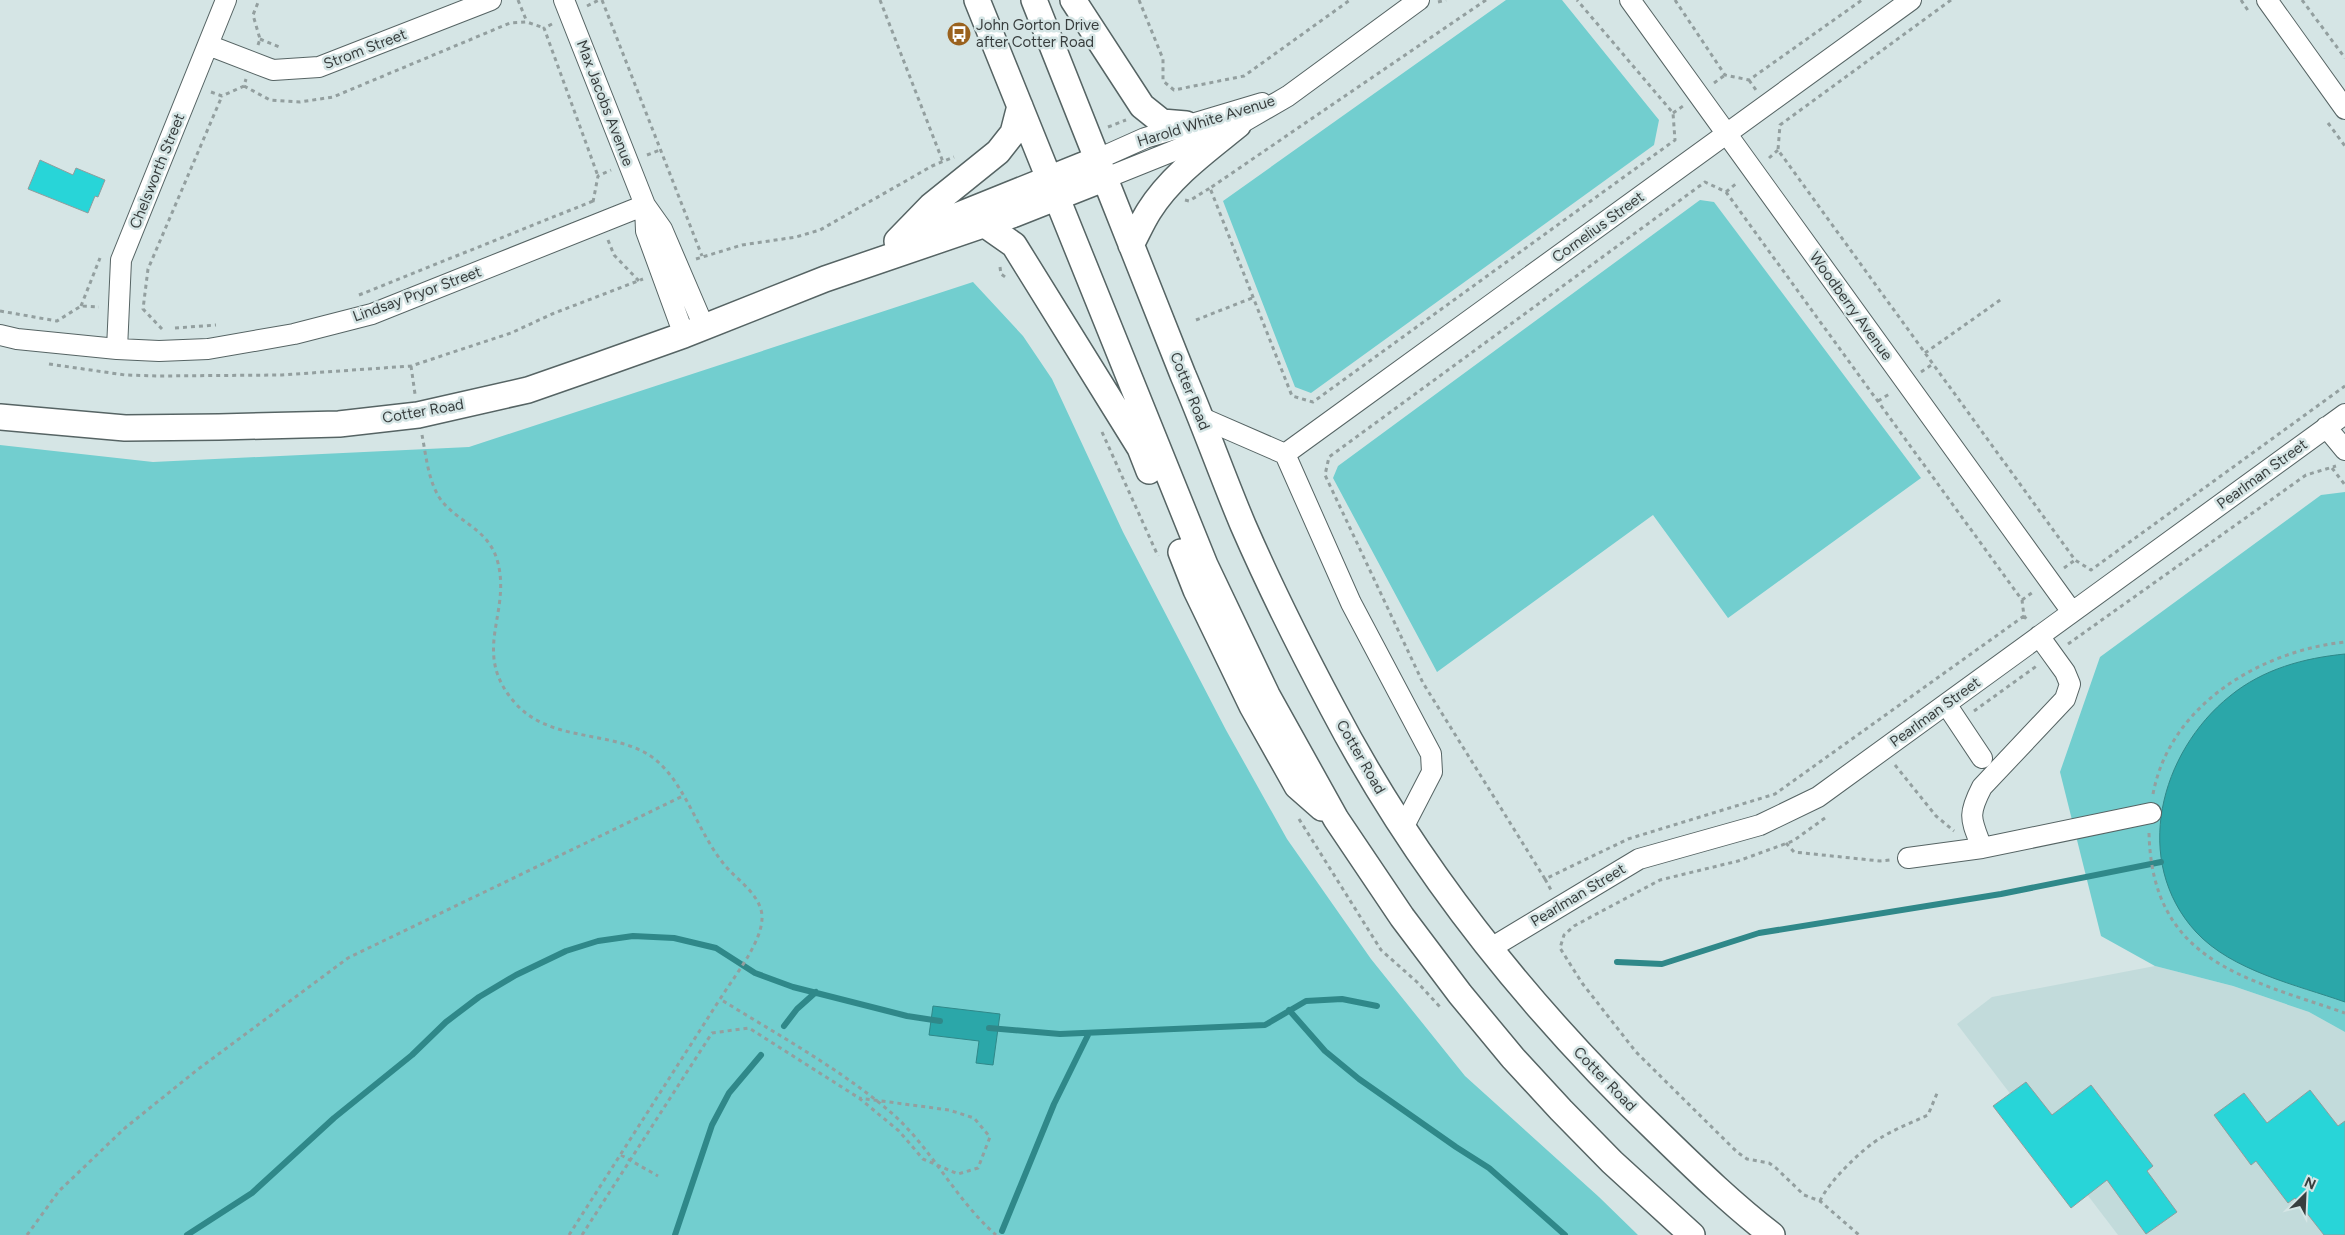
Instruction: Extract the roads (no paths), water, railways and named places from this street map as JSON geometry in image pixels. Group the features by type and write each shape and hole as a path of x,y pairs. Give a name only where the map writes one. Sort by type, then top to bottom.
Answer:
{"main road":[{"path":"977,0 1204,565 1267,695 1336,820 1402,917 1460,994 1513,1058 1560,1110 1692,1235"},
{"path":"1034,0 1102,169"},
{"path":"1073,0 1142,106 1162,122 1186,124"},
{"path":"896,240 931,206 998,152 1013,132 1020,106"},
{"path":"1132,245 1149,211 1168,187 1194,161 1238,125"},
{"name":"Cotter Road","path":"825,279 896,240 1052,188 1102,169 1242,524 1285,617 1334,712 1403,828 1491,948 1546,1015 1619,1095 1692,1165 1772,1235"},
{"name":"Cotter Road","path":"0,417 125,428 219,428 339,424 418,415 528,390 694,331 825,279 984,224 1052,188"},
{"path":"984,224 1014,244 1140,448 1196,590 1252,706 1297,786 1336,820"}],"street":[{"name":"Chelsworth Street","path":"117,349 121,260 226,0"},
{"name":"Strom Street","path":"208,45 273,70 320,67 490,0"},
{"name":"Max Jacobs Avenue","path":"564,0 645,205 646,231 670,268 694,331"},
{"name":"Harold White Avenue","path":"1102,169 1238,125 1288,96 1419,0"},
{"name":"Woodberry Avenue","path":"1630,0 2072,612"},
{"name":"Cornelius Street","path":"1285,454 1911,0"},
{"path":"2267,0 2345,109"},
{"name":"Harold White Avenue","path":"1102,169 1144,138 1186,124 1288,96"},
{"name":"Lindsay Pryor Street","path":"0,335 17,339 117,349 208,348 294,334 372,314 645,205"},
{"name":"Pearlman Street","path":"1491,948 1639,859 1760,825 1818,797 2345,414"},
{"path":"1200,417 1285,454 1351,603 1431,754 1432,772 1403,828"},
{"path":"2326,427 2345,450"},
{"path":"1982,848 1970,819 1974,802 1982,787 2065,699 2070,684 2065,672 2039,636"},
{"path":"1946,704 1982,758"},
{"path":"1908,858 2150,822"}],"waterway":[{"path":"1617,962 1662,964 1759,933 2001,894 2161,862"},
{"path":"187,1235 252,1193 334,1118 412,1055 446,1022 479,997 516,975 566,951 598,941 633,936 674,938 716,948 755,973 793,987 907,1016 940,1021"},
{"path":"784,1026 797,1009 816,992"},
{"path":"989,1028 1060,1034 1265,1025 1306,1001 1342,999 1377,1006"},
{"path":"1289,1010 1325,1051 1359,1079 1489,1168 1565,1235"},
{"path":"1002,1231 1054,1104 1089,1033"},
{"path":"675,1235 712,1125 729,1093 761,1055"}],"place":[{"name":"John Gorton Drive after Cotter Road","path":"959,34"}]}
